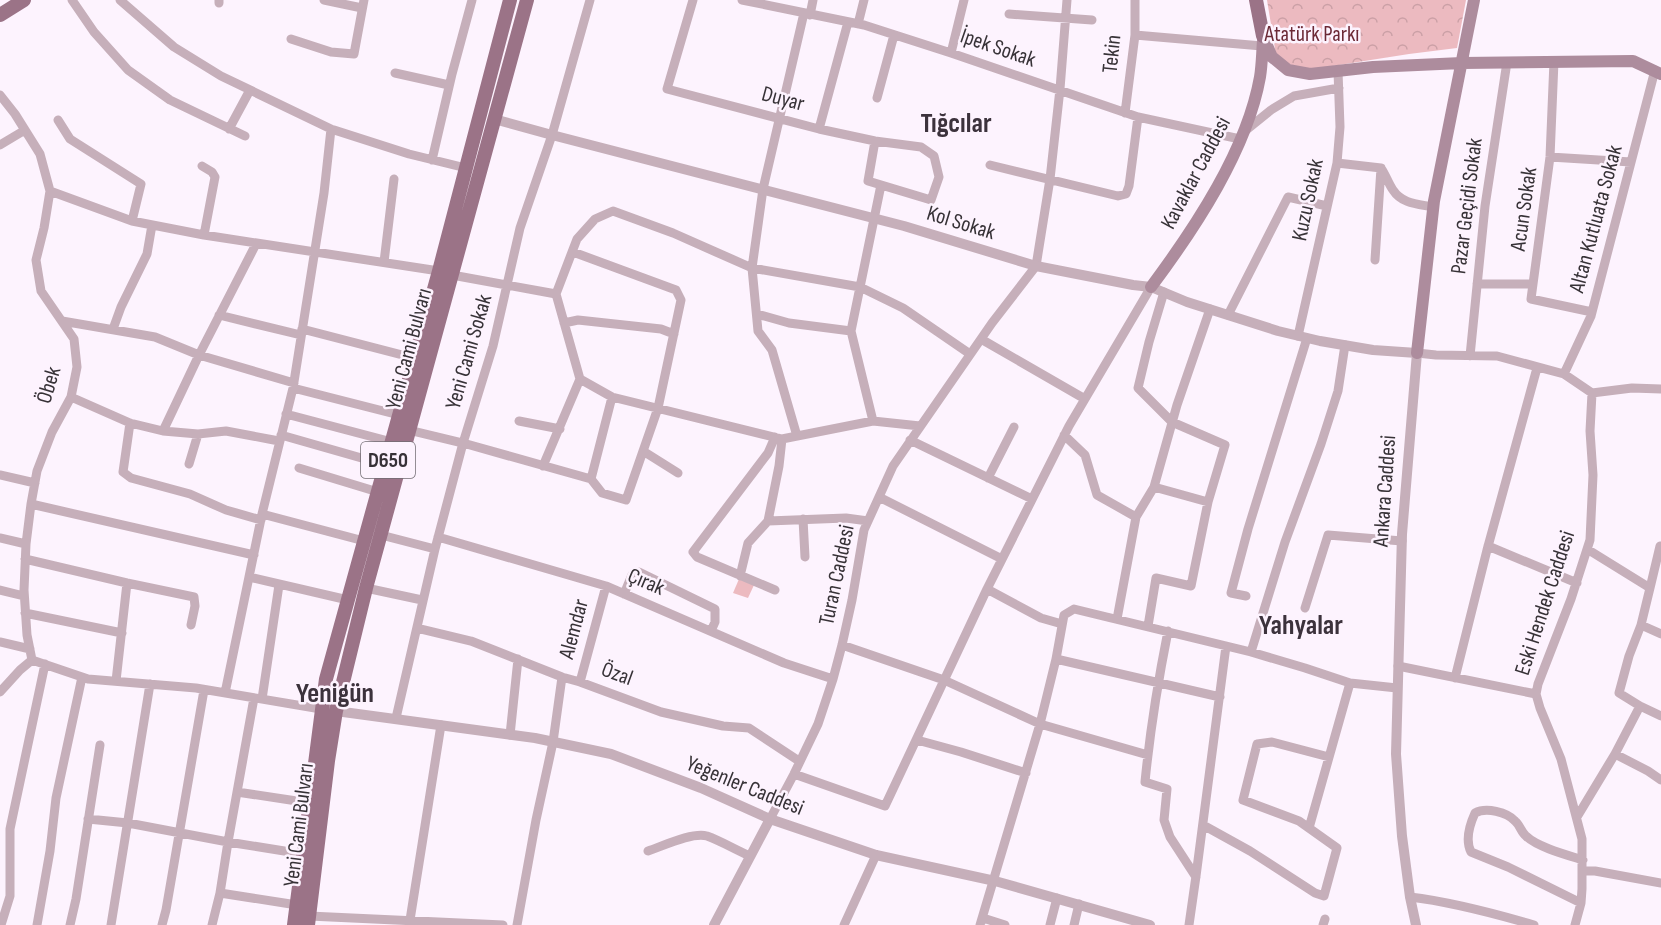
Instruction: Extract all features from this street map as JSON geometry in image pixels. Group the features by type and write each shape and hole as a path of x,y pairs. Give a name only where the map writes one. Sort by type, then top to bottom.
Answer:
{"main road":[{"path":"0,15 24,0"},
{"name":"Yeni Cami Bulvarı","path":"294,925 326,679 414,358 445,273 494,119 527,0"},
{"name":"Kavaklar Caddesi","path":"1151,287 1200,216 1228,166 1248,119 1260,77 1263,41 1256,0"},
{"name":"Ankara Caddesi","path":"1417,353 1433,207 1474,0"},
{"name":"Yeni Cami Bulvarı","path":"309,920 336,711 366,588 409,430 445,273 466,168 506,1"},
{"path":"1263,41 1272,57 1288,70 1310,74 1373,67 1554,61 1633,61 1658,72"}],"street":[{"path":"72,0 94,32 128,70 170,100 245,136"},
{"path":"120,0 174,47 220,76 331,129 408,154 466,168"},
{"path":"291,39 331,52 354,54 363,4 324,0"},
{"path":"432,160 472,0"},
{"name":"Yeni Cami Sokak","path":"396,718 422,600 463,443 493,346 520,228 552,135 590,0"},
{"name":"Duyar","path":"693,0 667,89 819,129 875,141 921,147 934,156 939,177 931,200 881,185"},
{"name":"İpek Sokak","path":"742,0 853,23 894,35 951,52 1138,117 1241,136"},
{"path":"797,436 772,350 758,330 752,268 763,189 807,14 813,0"},
{"path":"819,129 853,23 864,0"},
{"path":"951,52 964,0"},
{"path":"1035,266 1050,179 1067,0"},
{"name":"Tekin","path":"1125,113 1135,35 1135,0"},
{"path":"1009,14 1092,20"},
{"path":"877,98 894,35"},
{"path":"1135,35 1263,41"},
{"name":"Acun Sokak","path":"1554,61 1551,157 1531,299 1592,312"},
{"name":"Pazar Geçidi Sokak","path":"1470,356 1485,206 1507,62"},
{"name":"Kuzu Sokak","path":"1246,596 1231,593 1302,337 1337,163 1340,127 1338,71"},
{"name":"Altan Kutluata Sokak","path":"1564,374 1592,312 1631,162 1658,72"},
{"path":"395,73 449,85"},
{"path":"1241,136 1271,110 1294,96 1339,88"},
{"path":"229,129 250,90"},
{"name":"Öbek","path":"0,95 40,154 50,190 36,260 40,291 74,339 77,367 71,397 52,432 37,471 31,504 26,544 24,596 27,635 32,660"},
{"path":"990,165 1118,196 1126,194 1138,117"},
{"name":"Kol Sokak","path":"494,119 874,218 1035,266 1151,287 1278,331 1373,350 1417,353"},
{"path":"58,120 70,139 141,184 132,221"},
{"path":"225,693 261,517 293,385 324,194 331,129"},
{"path":"0,145 25,130"},
{"path":"873,421 851,331 881,185 868,181 875,141"},
{"path":"1551,157 1631,162"},
{"path":"1337,163 1381,168 1393,190 1404,201 1433,207"},
{"path":"202,166 212,172 215,177 204,235"},
{"path":"1374,260 1381,168"},
{"path":"384,262 394,179"},
{"path":"50,190 132,221 256,244 384,262 556,294"},
{"path":"1228,315 1288,197 1327,206"},
{"path":"543,466 580,379 556,294 577,239 595,219 613,211 673,233 752,268 860,286 903,308 970,354"},
{"path":"114,329 121,307 147,254 152,225"},
{"path":"163,431 198,355 256,244"},
{"path":"409,430 591,479 602,493 626,500 658,408 681,300 676,290 573,252"},
{"name":"Turan Caddesi","path":"770,819 818,724 842,645 864,530 892,466 1035,266"},
{"path":"1477,284 1533,284"},
{"path":"794,774 885,806 987,589 1064,435 1151,287"},
{"path":"1148,626 1156,578 1191,585 1208,502 1226,445 1172,422 1138,388 1164,292"},
{"path":"1117,619 1136,517 1154,487 1172,422 1210,309"},
{"path":"757,314 789,323 851,331"},
{"path":"219,315 414,358"},
{"path":"564,323 578,320 661,329 674,334"},
{"path":"62,321 155,337 198,355 399,415"},
{"path":"981,339 1084,399"},
{"path":"1251,652 1285,542 1322,444 1338,391 1345,345"},
{"path":"1417,353 1497,356 1564,374 1592,393 1632,388 1661,389"},
{"name":"Ankara Caddesi","path":"1416,925 1402,836 1396,753 1402,541 1417,353"},
{"path":"1455,678 1488,546 1537,368"},
{"path":"580,379 612,397 779,438 873,421 920,426"},
{"name":"Eski Hendek Caddesi","path":"1575,925 1581,903 1582,839 1561,759 1536,694 1577,583 1590,540 1593,475 1590,431 1592,393"},
{"path":"71,397 130,423 163,431 198,434 226,431 280,438 386,465"},
{"path":"591,479 612,397"},
{"path":"286,414 392,442"},
{"path":"519,421 560,429"},
{"path":"130,423 123,472 131,478 190,494 226,510 364,541"},
{"path":"988,478 1014,428"},
{"path":"189,464 198,434"},
{"path":"1064,435 1085,455 1097,495 1136,517"},
{"path":"740,576 748,543 768,521 779,466 779,438"},
{"path":"775,590 697,557 693,552 779,438"},
{"path":"910,440 1032,499"},
{"path":"643,451 678,473"},
{"path":"299,468 378,492"},
{"path":"0,474 35,483"},
{"path":"1154,487 1208,502"},
{"path":"879,497 1002,559"},
{"path":"31,504 254,555"},
{"path":"768,521 846,518 868,521"},
{"path":"803,519 804,557"},
{"path":"381,535 435,549"},
{"path":"1305,608 1328,535 1402,541"},
{"name":"Çırak","path":"438,537 606,586 784,663 833,678"},
{"path":"0,538 26,544"},
{"path":"1488,546 1577,583"},
{"path":"1660,546 1641,625 1629,656 1619,693 1661,716"},
{"path":"1587,549 1650,588"},
{"path":"26,559 194,597 195,606 191,625"},
{"path":"624,594 632,575 639,572 715,609 715,622 711,631"},
{"path":"249,577 348,600"},
{"path":"117,681 127,583"},
{"path":"212,925 279,585"},
{"name":"Alemdar","path":"580,682 606,586"},
{"path":"366,588 422,600"},
{"path":"987,589 1041,618 1062,624"},
{"path":"0,591 24,596"},
{"path":"1005,925 981,922 1040,724 1062,624 1065,615 1074,609 1251,652 1350,683 1397,688"},
{"path":"25,613 122,633"},
{"path":"1641,625 1661,634"},
{"name":"Özal","path":"417,628 471,641 562,677 661,712 723,726 749,728 799,761"},
{"path":"1168,631 1158,682 1145,782 1167,789 1164,820 1170,837 1196,878"},
{"path":"0,642 30,649"},
{"path":"842,645 944,680 1040,724 1148,755"},
{"path":"1189,925 1226,646"},
{"path":"510,735 518,659"},
{"path":"1056,659 1220,697"},
{"path":"0,692 32,660 88,679 204,690 321,709"},
{"path":"1,925 10,896 5,829 45,664"},
{"path":"1398,666 1536,694"},
{"path":"37,925 50,851 56,798 82,677"},
{"path":"517,925 553,742 562,677"},
{"path":"1309,828 1350,683"},
{"path":"111,925 150,684"},
{"path":"162,925 204,690"},
{"path":"1577,817 1615,754 1640,706"},
{"name":"Yeğenler Caddesi","path":"321,709 510,735 611,754 701,788 770,819 876,855 995,880 1145,924"},
{"path":"411,920 441,725"},
{"path":"917,740 1026,774"},
{"path":"1203,825 1250,851 1315,893 1324,896 1337,848 1299,821 1243,800 1257,744 1272,742 1329,757"},
{"path":"70,925 100,745"},
{"path":"1615,754 1661,780"},
{"path":"237,792 310,803"},
{"path":"1581,903 1508,867 1471,852 1468,842 1470,825 1475,813 1482,809 1489,810 1511,817 1517,822 1525,836 1535,842 1583,860"},
{"path":"88,819 128,823 303,854"},
{"path":"714,925 770,819"},
{"path":"648,851 685,838 706,836 750,856"},
{"path":"844,925 876,855"},
{"path":"1583,871 1595,871 1661,883"},
{"path":"220,893 297,905"},
{"path":"1410,897 1473,908 1534,925"},
{"path":"1050,925 1057,898"},
{"path":"1074,925 1079,904"},
{"path":"309,920 393,922 411,920 503,925"}],"green space":[{"name":"Atatürk Parkı","path":"1267,0 1466,0 1457,48 1307,70 1291,65 1276,55"},
{"path":"739,579 754,585 748,598 733,593"}],"district":[{"name":"Tığcılar","path":"956,123"},
{"name":"Yahyalar","path":"1301,625"},
{"name":"Yenigün","path":"335,693"}]}
